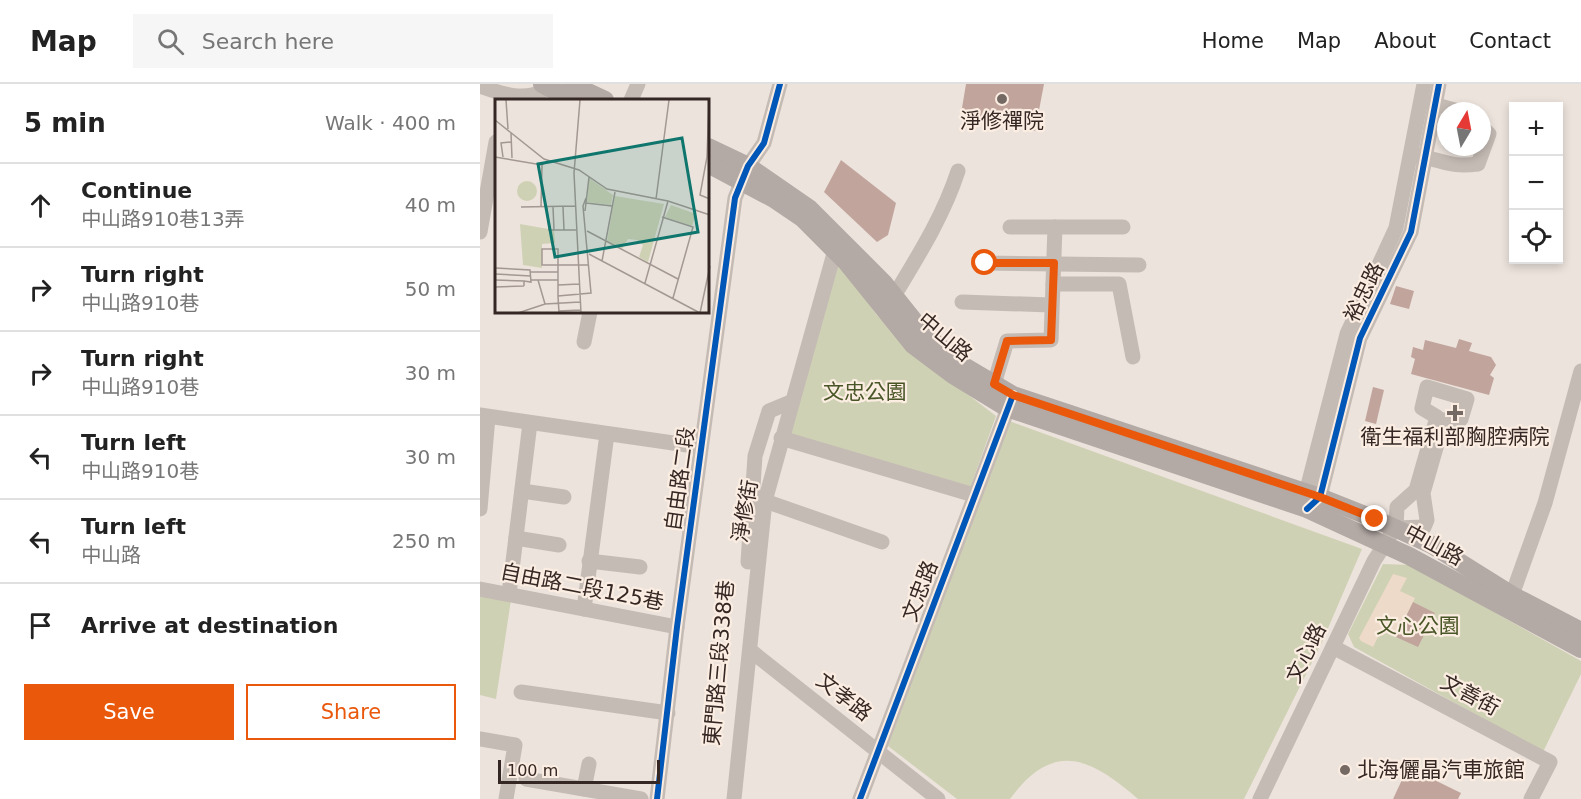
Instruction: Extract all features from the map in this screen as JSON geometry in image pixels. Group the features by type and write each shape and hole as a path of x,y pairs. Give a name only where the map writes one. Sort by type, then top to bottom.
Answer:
{"main road":[{"path":"571,84 603,99"},
{"path":"548,85 570,99"},
{"path":"710,148 745,173"},
{"path":"710,164 745,173"},
{"name":"中山路","path":"745,173 839,245 888,301 959,363 994,384 1010,401"},
{"name":"中山路","path":"888,301 913,345 953,375 1010,401 1396,528 1432,545 1512,595 1581,631"},
{"name":"中山路","path":"1311,499 1384,544 1581,649"}],"street":[{"path":"631,99 638,84"},
{"name":"自由路二段","path":"657,799 677,627 735,198 745,173 764,143 780,84"},
{"name":"裕忠路","path":"1424,84 1428,102"},
{"name":"裕忠路","path":"1311,499 1330,429 1347,334 1396,228 1419,156 1428,102 1439,84"},
{"path":"480,86 505,98 530,97 548,85"},
{"path":"1428,102 1437,105"},
{"path":"480,232 495,148"},
{"path":"1419,156 1456,167 1478,164 1481,156"},
{"path":"888,301 934,228 949,199 958,171"},
{"path":"1010,227 1123,227"},
{"path":"994,384 1007,341 1051,340 1055,227"},
{"name":"淨修街","path":"734,799 765,501 791,402 839,245"},
{"path":"985,263 1139,265"},
{"path":"710,284 724,286"},
{"path":"1053,284 1119,284 1133,357"},
{"path":"962,302 1051,304"},
{"path":"584,342 590,314"},
{"path":"1512,595 1545,503 1581,371"},
{"path":"1427,387 1467,399 1461,419 1444,420 1423,493 1427,520 1424,527 1396,528 1397,507 1416,490 1437,417 1422,408 1427,387"},
{"name":"文忠路","path":"860,799 1010,401"},
{"name":"東門路三段338巷","path":"729,799 755,456 769,411 791,402"},
{"path":"480,509 484,416 701,447"},
{"path":"509,594 530,423"},
{"path":"584,609 607,434"},
{"path":"781,438 974,495"},
{"path":"522,491 564,497"},
{"path":"765,501 882,543"},
{"name":"文心路","path":"1260,799 1384,544 1396,528"},
{"path":"516,538 559,545"},
{"path":"589,561 640,567"},
{"name":"自由路二段125巷","path":"480,589 677,627"},
{"name":"文善街","path":"1333,647 1550,762 1531,799"},
{"name":"文孝路","path":"751,651 846,731 878,751 938,799"},
{"path":"521,692 668,713"},
{"path":"480,739 515,745 506,799"},
{"path":"584,789 589,764"},
{"path":"526,779 641,799"}],"green space":[{"name":"文忠公園","path":"837,258 876,314 916,355 996,416 970,488 789,434"},
{"path":"1009,421 1362,549 1323,640 1244,799 1138,799 1104,773 1088,765 1072,761 1057,762 1041,768 1026,780 1010,799 957,799 888,746"},
{"name":"文心公園","path":"1383,564 1410,565 1581,661 1581,674 1543,752 1354,647 1348,634"},
{"path":"480,593 511,600 496,699 480,695"}],"shaded area":[{"path":"1393,574 1407,578 1400,591 1415,598 1396,637 1382,629 1373,647 1359,638"}],"building":[{"name":"淨修禪院","path":"966,84 1044,84 1035,131 961,114"},
{"path":"841,160 896,203 888,235 877,242 824,192"},
{"path":"1396,286 1414,291 1409,309 1390,304"},
{"path":"1459,339 1472,343 1469,351 1491,357 1496,365 1490,375 1494,378 1489,395 1411,374 1415,359 1411,357 1413,347 1423,350 1425,340 1456,348"},
{"path":"1373,387 1384,390 1376,424 1365,421"},
{"path":"1413,602 1435,613 1418,647 1396,637"},
{"path":"1408,767 1461,793 1458,799 1393,799"}],"cycle path":[{"path":"657,799 677,627 735,198 748,166 764,143 780,84"},
{"path":"1307,509 1320,497 1360,338 1411,232 1439,84"},
{"path":"860,799 1013,395"}],"place":[{"name":"淨修禪院","path":"1002,99"},
{"name":"衛生福利部胸腔病院","path":"1455,413"},
{"name":"北海儷晶汽車旅館","path":"1345,770"}],"route":[{"path":"985,263 1054,263 1051,340 1007,341 994,384 1013,395 1320,497 1375,519"}]}
